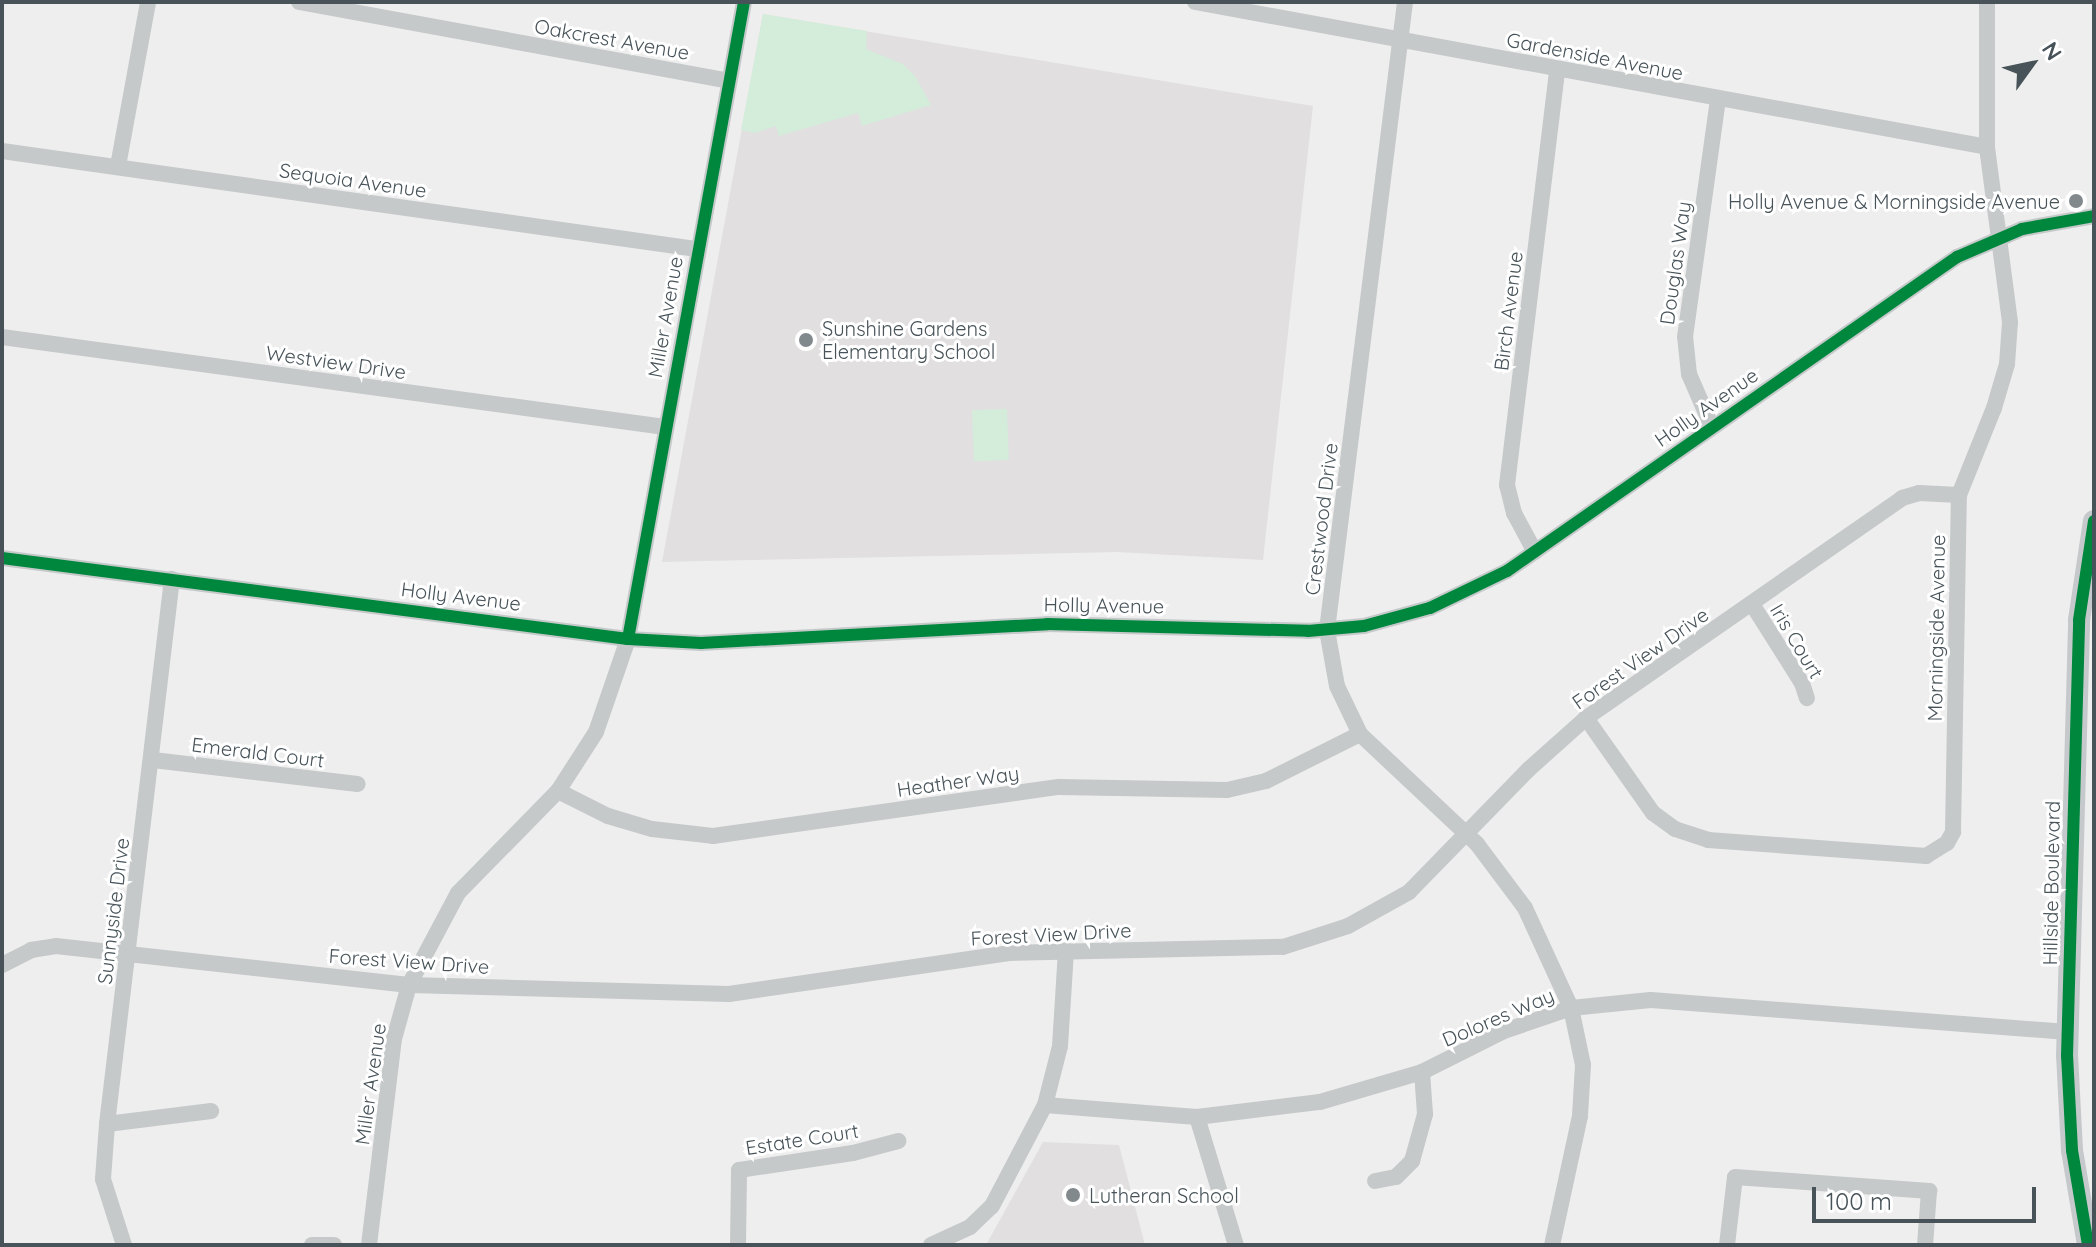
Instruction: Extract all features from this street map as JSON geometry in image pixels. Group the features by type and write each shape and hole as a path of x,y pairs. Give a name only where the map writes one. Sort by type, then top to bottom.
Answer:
{"main road":[{"name":"Hillside Boulevard","path":"2088,1245 2072,1150 2068,1032 2079,620 2094,521"}],"street":[{"path":"118,166 148,2"},
{"name":"Oakcrest Avenue","path":"299,2 728,81"},
{"name":"Miller Avenue","path":"369,1245 394,1039 409,985 458,893 558,791 596,732 628,639 744,2"},
{"name":"Gardenside Avenue","path":"1195,2 1987,147"},
{"name":"Crestwood Drive","path":"1405,2 1327,630 1337,686 1360,734 1467,832 1525,908 1571,1008 1583,1065 1580,1116 1552,1245"},
{"name":"Morningside Avenue","path":"1586,718 1653,813 1675,829 1708,840 1926,856 1947,843 1953,832 1959,495 2007,364 2010,322 1987,147 1987,2"},
{"name":"Birch Avenue","path":"1535,552 1514,513 1507,485 1557,69"},
{"name":"Douglas Way","path":"1712,427 1689,374 1685,337 1718,100"},
{"name":"Sequoia Avenue","path":"2,151 697,249"},
{"name":"Holly Avenue","path":"2,558 628,639 701,643 1070,623 1327,630 1379,623 1430,608 1487,583 1935,270 1999,237 2036,225 2094,216"},
{"name":"Westview Drive","path":"2,337 665,427"},
{"name":"Forest View Drive","path":"2,965 31,950 56,946 409,985 729,994 1009,953 1283,947 1348,926 1409,892 1586,718 1902,498 1919,493 1959,495"},
{"name":"Sunnyside Drive","path":"124,1245 103,1179 172,579"},
{"name":"Iris Court","path":"1752,604 1802,683 1807,698"},
{"name":"Heather Way","path":"558,791 608,816 652,829 713,836 1059,787 1227,790 1281,775 1360,734"},
{"name":"Emerald Court","path":"153,760 358,784"},
{"path":"931,1245 970,1227 992,1206 1045,1105 1060,1046 1066,950"},
{"name":"Dolores Way","path":"1045,1105 1197,1117 1320,1102 1422,1072 1504,1031 1571,1008 1651,1000 2068,1032"},
{"path":"1375,1181 1396,1177 1412,1161 1425,1114 1422,1072"},
{"path":"107,1124 211,1111"},
{"path":"1197,1117 1236,1245"},
{"name":"Estate Court","path":"738,1245 739,1170 853,1153 898,1141"},
{"path":"1727,1245 1735,1177 1929,1191 1925,1245"},
{"path":"312,1245 334,1245"}],"shaded area":[{"path":"763,14 1313,106 1263,560 1117,552 662,562"},
{"name":"Lutheran School","path":"1043,1142 1119,1145 1145,1245 986,1245"}],"green space":[{"path":"763,14 867,31 866,49 903,64 915,76 931,105 862,126 858,113 779,136 776,126 755,133 741,130"},
{"path":"1007,409 1009,460 974,461 972,410"}],"cycle path":[{"path":"628,639 744,2"},
{"path":"2,558 628,639 701,643 1047,624 1308,631 1364,626 1430,608 1507,571 1957,257 2022,229 2094,216"},
{"path":"2088,1245 2072,1150 2067,1056 2079,620 2094,521"}],"place":[{"name":"Holly Avenue & Morningside Avenue","path":"2076,201"},
{"name":"Sunshine Gardens Elementary School","path":"806,340"},
{"name":"Lutheran School","path":"1073,1195"}]}
